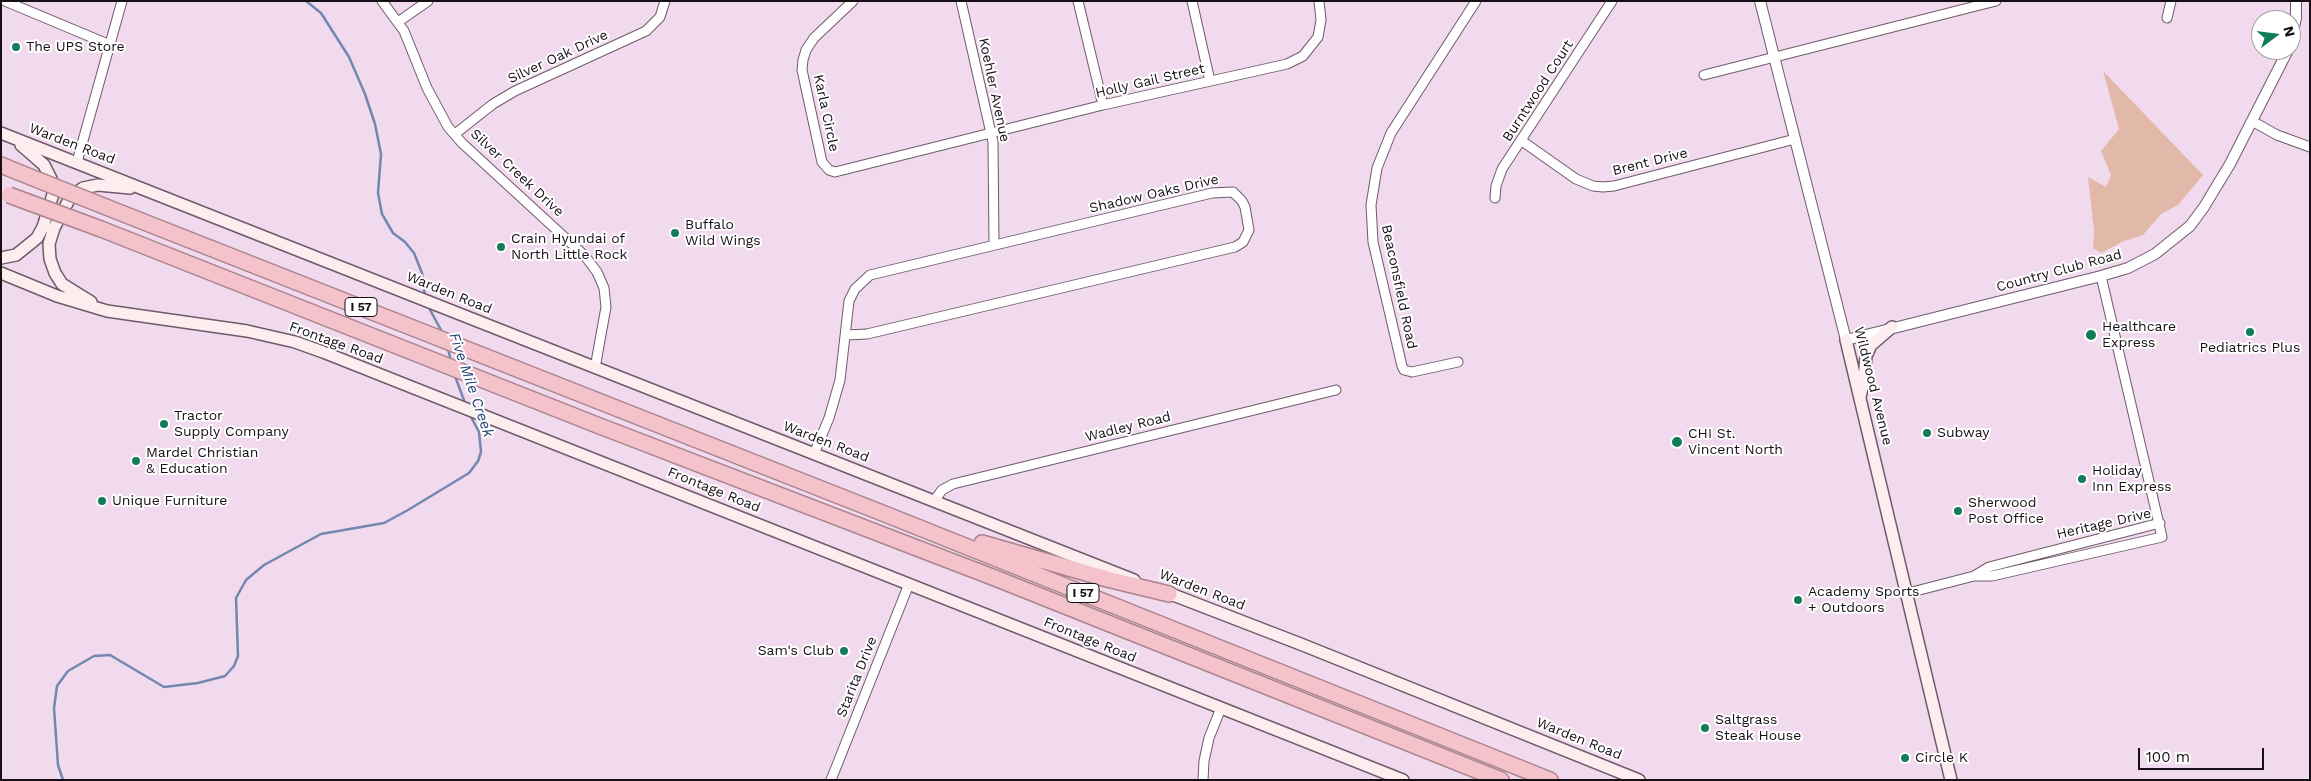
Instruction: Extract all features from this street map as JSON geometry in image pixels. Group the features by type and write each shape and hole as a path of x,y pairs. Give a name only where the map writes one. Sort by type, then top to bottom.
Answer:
{"highway":[{"name":"I 57","path":"1,165 895,518 1550,780"},
{"name":"I 57","path":"5,193 1004,582 1501,780"},
{"path":"895,518 1107,579 1169,594"}],"main road":[{"name":"Warden Road","path":"2,133 1169,594 1303,645 1639,780"},
{"path":"1,258 16,255 37,238 43,227 54,191 51,179 44,165 30,151 2,133"},
{"path":"107,310 62,284 55,273 50,259 49,244 54,228 71,196 83,188 115,186 149,191"},
{"name":"Frontage Road","path":"1,273 57,296 107,310 157,320 247,331 295,342 495,419 1403,780"},
{"path":"1860,398 1866,356 1871,345 1892,328"},
{"name":"Wildwood Avenue","path":"1846,340 1908,593 1951,780"}],"street":[{"path":"5,1 110,45"},
{"path":"77,162 122,1"},
{"name":"Silver Creek Drive","path":"382,1 398,22 409,41 434,103 455,134 585,256 597,272 604,288 606,307 595,368"},
{"path":"398,22 428,1"},
{"name":"Silver Oak Drive","path":"455,134 487,108 515,91 646,31 660,17 665,1"},
{"name":"Karla Circle","path":"853,1 814,38 806,50 803,60 802,70 825,167 837,172 991,134"},
{"name":"Koehler Avenue","path":"961,1 991,134 994,244"},
{"path":"1078,1 1103,105"},
{"path":"1192,1 1210,81"},
{"name":"Holly Gail Street","path":"991,134 1103,105 1287,64 1302,56 1311,48 1320,30 1322,20 1319,1"},
{"name":"Beaconsfield Road","path":"1458,362 1412,372 1404,370 1373,242 1371,205 1377,168 1391,133 1476,1"},
{"name":"Burntwood Court","path":"1495,198 1496,186 1502,169 1612,1"},
{"name":"Wildwood Avenue","path":"1760,1 1846,340"},
{"path":"1704,76 1996,1"},
{"path":"2167,18 2171,1"},
{"name":"Country Club Road","path":"1846,340 2101,276 2146,259 2175,240 2190,226 2214,191 2283,60"},
{"path":"2252,121 2277,135 2310,147"},
{"name":"Brent Drive","path":"1522,141 1576,179 1593,186 1603,187 1614,186 1795,139"},
{"name":"Shadow Oaks Drive","path":"814,454 829,418 840,380 847,318 852,295 862,281 870,275 994,244 1226,191 1233,192 1242,201 1249,230 1243,242 1237,246 867,334 846,334"},
{"path":"2101,276 2160,523"},
{"name":"Wadley Road","path":"934,501 942,490 953,484 1336,390"},
{"name":"Heritage Drive","path":"1908,593 1974,576 1992,576 2162,537 2160,523 1989,567 1974,576"},
{"name":"Starita Drive","path":"831,780 909,584"},
{"path":"1203,780 1204,761 1209,738 1221,708"}],"shaded area":[{"path":"2103,71 2203,175 2178,205 2161,214 2143,235 2124,241 2101,253 2093,248 2094,231 2088,177 2106,187 2111,175 2101,151 2119,129"}],"waterway":[{"name":"Five Mile Creek","path":"306,1 321,13 349,57 365,94 375,124 381,154 378,193 382,214 393,233 405,242 414,253 422,273 425,296"},
{"name":"Five Mile Creek","path":"427,304 442,332"},
{"name":"Five Mile Creek","path":"448,349 451,361"},
{"name":"Five Mile Creek","path":"455,376 465,403"},
{"name":"Five Mile Creek","path":"63,780 58,765 54,708 57,686 68,671 94,656 110,655 164,687 198,683 225,676 234,666 238,656 236,598 246,580 264,565 321,534 384,523 469,473 478,461 481,452 479,432 470,415"}],"place":[{"name":"The UPS Store","path":"16,47"},
{"name":"Buffalo Wild Wings","path":"675,233"},
{"name":"Crain Hyundai of North Little Rock","path":"501,247"},
{"name":"Pediatrics Plus","path":"2250,332"},
{"name":"Healthcare Express","path":"2091,335"},
{"name":"Tractor Supply Company","path":"164,424"},
{"name":"Subway","path":"1927,433"},
{"name":"CHI St. Vincent North","path":"1677,442"},
{"name":"Mardel Christian & Education","path":"136,461"},
{"name":"Holiday Inn Express","path":"2082,479"},
{"name":"Unique Furniture","path":"102,501"},
{"name":"Sherwood Post Office","path":"1958,511"},
{"name":"Academy Sports + Outdoors","path":"1798,600"},
{"name":"Sam's Club","path":"844,651"},
{"name":"Saltgrass Steak House","path":"1705,728"},
{"name":"Circle K","path":"1905,758"}]}
